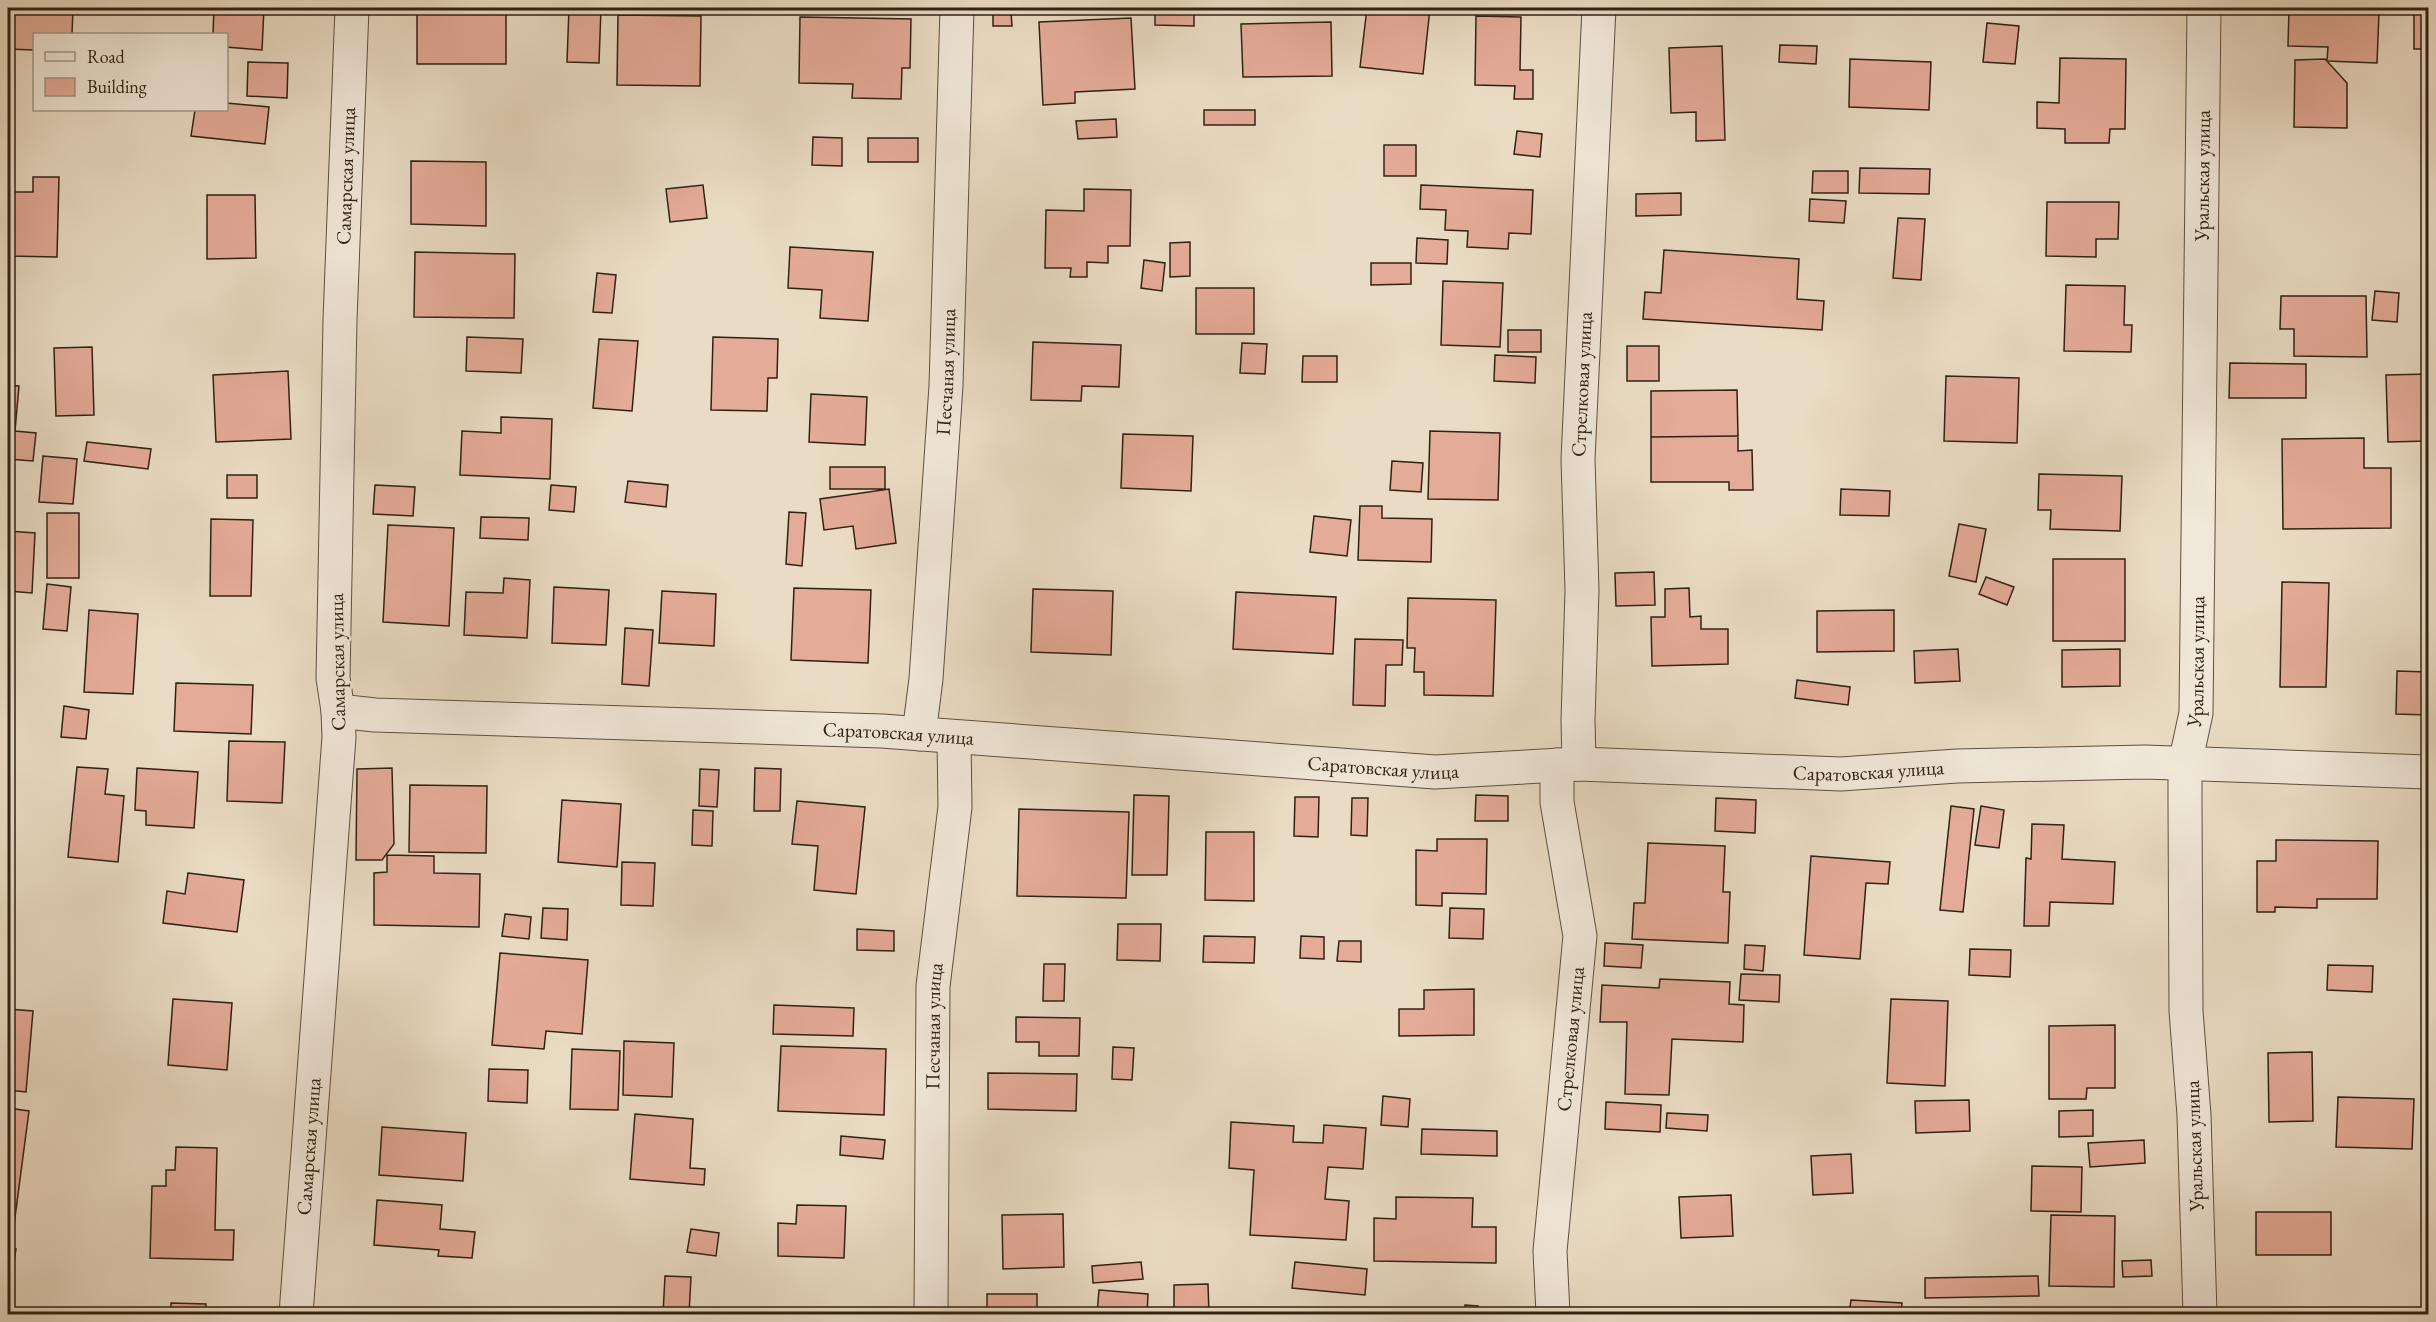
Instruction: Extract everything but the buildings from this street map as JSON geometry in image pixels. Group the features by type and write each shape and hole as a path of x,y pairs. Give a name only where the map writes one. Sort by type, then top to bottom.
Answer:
{"street":[{"name":"Самарская улица","path":"296,1314 339,737 339,711 333,678 341,308 352,8"},
{"name":"Песчаная улица","path":"920,735 926,679 946,386 957,8"},
{"name":"Стрелковая улица","path":"1553,1314 1550,1251 1580,936 1557,802 1578,720 1582,590 1578,459 1599,8"},
{"name":"Уральская улица","path":"2200,1314 2194,1115 2186,1011 2185,764 2196,713 2204,8"},
{"name":"Саратовская улица","path":"339,711 375,715 882,731 1435,772 1568,764 1841,774 1957,766 2185,764 2428,772"},
{"name":"Песчаная улица","path":"931,1314 933,986 955,807 954,738"}]}
